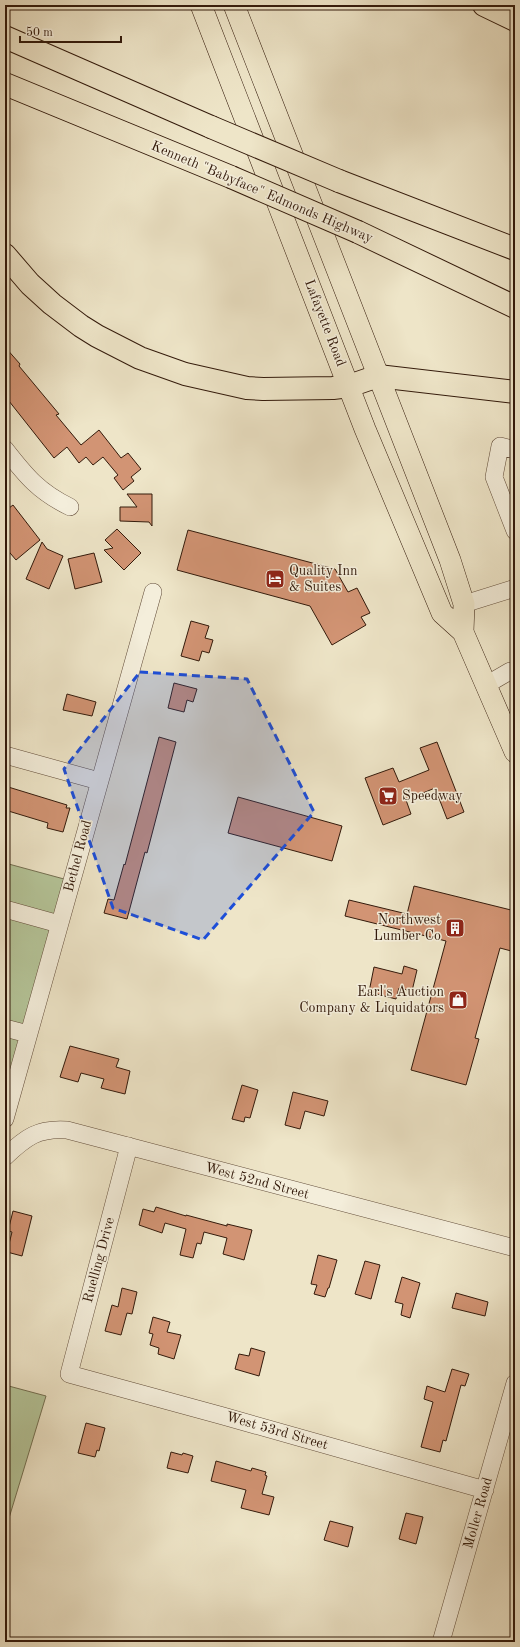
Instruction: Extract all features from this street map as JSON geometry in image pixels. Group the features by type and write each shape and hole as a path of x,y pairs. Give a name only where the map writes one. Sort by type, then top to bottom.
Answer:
{"highway":[{"path":"484,5 515,20"},
{"path":"5,37 339,181 515,249"},
{"name":"Kenneth \"Babyface\" Edmonds Highway","path":"5,84 231,177 358,232 515,306"},
{"path":"5,255 30,284 66,316 97,336 140,358 185,374 247,388 303,390 349,386 378,376 515,392"}],"main road":[{"name":"Lafayette Road","path":"201,5 349,386 442,613 463,632 515,752"},
{"name":"Lafayette Road","path":"234,5 450,560 464,604 463,632"}],"street":[{"path":"515,450 500,446 494,477 515,531"},
{"path":"6,454 34,484 49,496 70,507"},
{"path":"464,604 515,588"},
{"name":"Bethel Road","path":"5,1116 152,592"},
{"path":"486,684 510,671 515,670"},
{"path":"5,755 99,781"},
{"path":"5,909 59,924"},
{"path":"5,1028 28,1034"},
{"name":"West 52nd Street","path":"5,1156 27,1138 37,1133 52,1129 67,1130 515,1248"},
{"name":"Ruelling Drive","path":"69,1374 129,1146"},
{"name":"West 53rd Street","path":"69,1374 485,1490"},
{"name":"Moller Road","path":"441,1642 515,1383"}],"highlighted area":[{"path":"140,672 247,679 314,812 203,940 113,908 64,769"}],"green space":[{"path":"5,863 64,879 5,1093"},
{"path":"5,1385 46,1396 6,1528 5,1528"}],"building":[{"path":"5,347 59,414 56,415 81,445 99,430 121,458 128,453 141,469 131,477 134,481 123,490 114,478 118,475 103,457 93,465 86,457 79,463 67,447 54,458 5,396"},
{"path":"127,494 152,494 152,526 149,522 120,521 120,507 137,507"},
{"path":"13,505 40,540 16,560 5,547 5,511"},
{"path":"117,529 141,553 124,570 104,550 113,548 105,540"},
{"name":"Quality Inn & Suites","path":"188,530 335,569 348,592 357,588 370,613 361,617 366,625 332,645 310,606 177,570"},
{"path":"42,542 47,549 63,556 49,589 26,579"},
{"path":"94,553 102,582 75,589 68,559"},
{"path":"191,621 209,626 205,638 213,640 209,653 202,651 199,661 181,656"},
{"path":"174,683 197,689 193,702 187,700 184,712 168,708"},
{"path":"67,694 96,702 92,716 63,710"},
{"path":"159,737 176,742 147,853 145,852 127,919 104,913 108,899 114,900 124,864 125,865"},
{"path":"437,742 464,812 447,819 435,788 406,800 411,814 383,825 365,778 393,768 399,782 429,770 420,748"},
{"path":"5,786 67,805 66,808 70,808 63,832 47,828 48,823 5,810"},
{"path":"238,797 342,826 332,861 228,833"},
{"path":"414,886 515,911 515,952 500,948 475,1038 479,1039 466,1085 411,1070 446,941 345,916 349,900 407,914"},
{"path":"404,966 417,970 412,991 399,988 396,999 369,992 374,967 402,974"},
{"path":"70,1046 119,1059 116,1067 130,1071 125,1094 101,1088 104,1079 81,1073 78,1082 60,1077"},
{"path":"242,1085 258,1090 250,1118 245,1117 244,1122 232,1119"},
{"path":"293,1092 328,1101 324,1116 305,1111 300,1129 285,1125"},
{"path":"156,1207 227,1226 227,1224 252,1230 244,1260 223,1254 227,1238 204,1232 201,1244 197,1243 193,1258 180,1255 186,1229 165,1223 162,1233 139,1225 143,1209 154,1212"},
{"path":"13,1211 32,1216 22,1256 7,1252 12,1232 8,1231"},
{"path":"318,1255 337,1260 325,1297 314,1294 317,1285 311,1284"},
{"path":"365,1261 380,1265 371,1299 355,1294"},
{"path":"402,1277 420,1283 410,1318 401,1315 403,1304 395,1302"},
{"path":"122,1288 137,1292 132,1314 127,1313 121,1335 105,1331 112,1305 118,1307"},
{"path":"456,1293 488,1302 485,1316 452,1308"},
{"path":"153,1317 170,1322 167,1332 181,1335 174,1359 158,1354 159,1348 150,1345 153,1334 149,1333"},
{"path":"251,1348 265,1352 259,1376 235,1369 239,1354 249,1356"},
{"path":"452,1369 469,1374 465,1386 461,1385 446,1441 443,1440 440,1452 421,1447 433,1402 424,1399 427,1386 445,1392"},
{"path":"86,1423 105,1428 99,1451 97,1450 95,1457 78,1453"},
{"path":"171,1452 193,1456 188,1473 167,1468"},
{"path":"216,1461 251,1471 252,1468 266,1472 265,1475 267,1476 262,1494 274,1497 269,1515 241,1508 246,1490 211,1481"},
{"path":"406,1513 423,1517 416,1544 399,1539"},
{"path":"330,1521 353,1527 348,1547 324,1540"}],"place":[{"name":"Quality Inn & Suites","path":"275,579"},
{"name":"Speedway","path":"388,796"},
{"name":"Northwest Lumber Co","path":"455,928"},
{"name":"Earl's Auction Company & Liquidators","path":"458,1000"}]}
